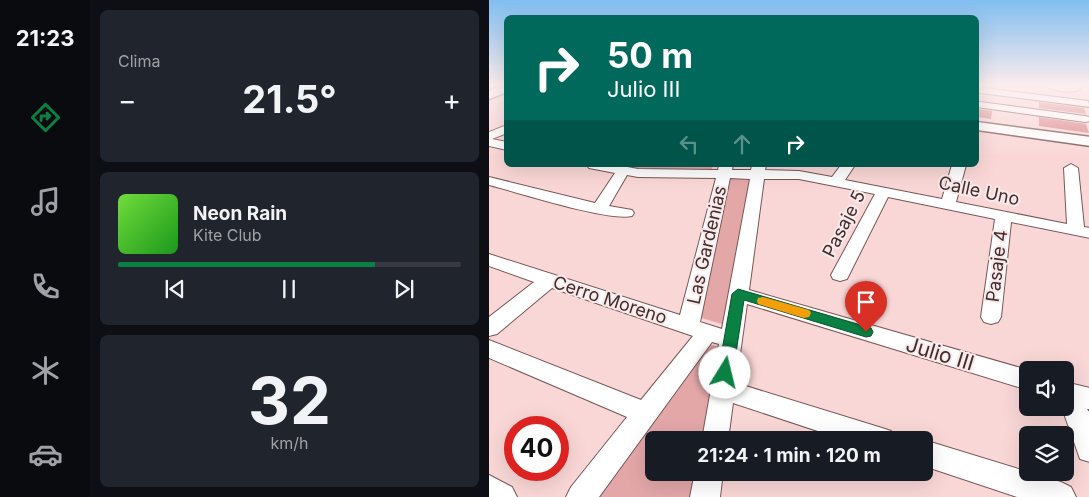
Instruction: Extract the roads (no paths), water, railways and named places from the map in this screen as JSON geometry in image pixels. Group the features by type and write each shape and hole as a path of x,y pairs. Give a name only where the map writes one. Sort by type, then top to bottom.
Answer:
{"main road":[{"path":"979,126 1089,142"}],"street":[{"path":"1011,109 1085,119"},
{"path":"1060,109 1063,128"},
{"path":"1030,134 1031,112"},
{"path":"489,136 504,129"},
{"path":"489,142 504,145"},
{"name":"Calle Uno","path":"604,167 623,171 758,169 884,191 1083,232"},
{"path":"835,182 846,167"},
{"path":"948,204 958,167"},
{"path":"1071,168 1083,232"},
{"name":"Las Gardenias","path":"581,497 709,332 725,169"},
{"path":"716,431 723,389 709,332 738,294 758,169"},
{"path":"599,209 623,171"},
{"path":"489,181 599,209 627,213"},
{"name":"Pasaje 5","path":"841,275 884,191"},
{"name":"Pasaje 4","path":"991,317 1003,215"},
{"name":"Cerro Moreno","path":"489,260 709,332"},
{"path":"489,328 549,280"},
{"name":"Julio III","path":"738,294 1019,377"},
{"path":"489,349 645,413"},
{"path":"723,389 854,431"},
{"path":"1074,394 1089,450"},
{"path":"933,456 1061,497"},
{"path":"705,497 708,481"},
{"path":"489,490 502,497"}]}
